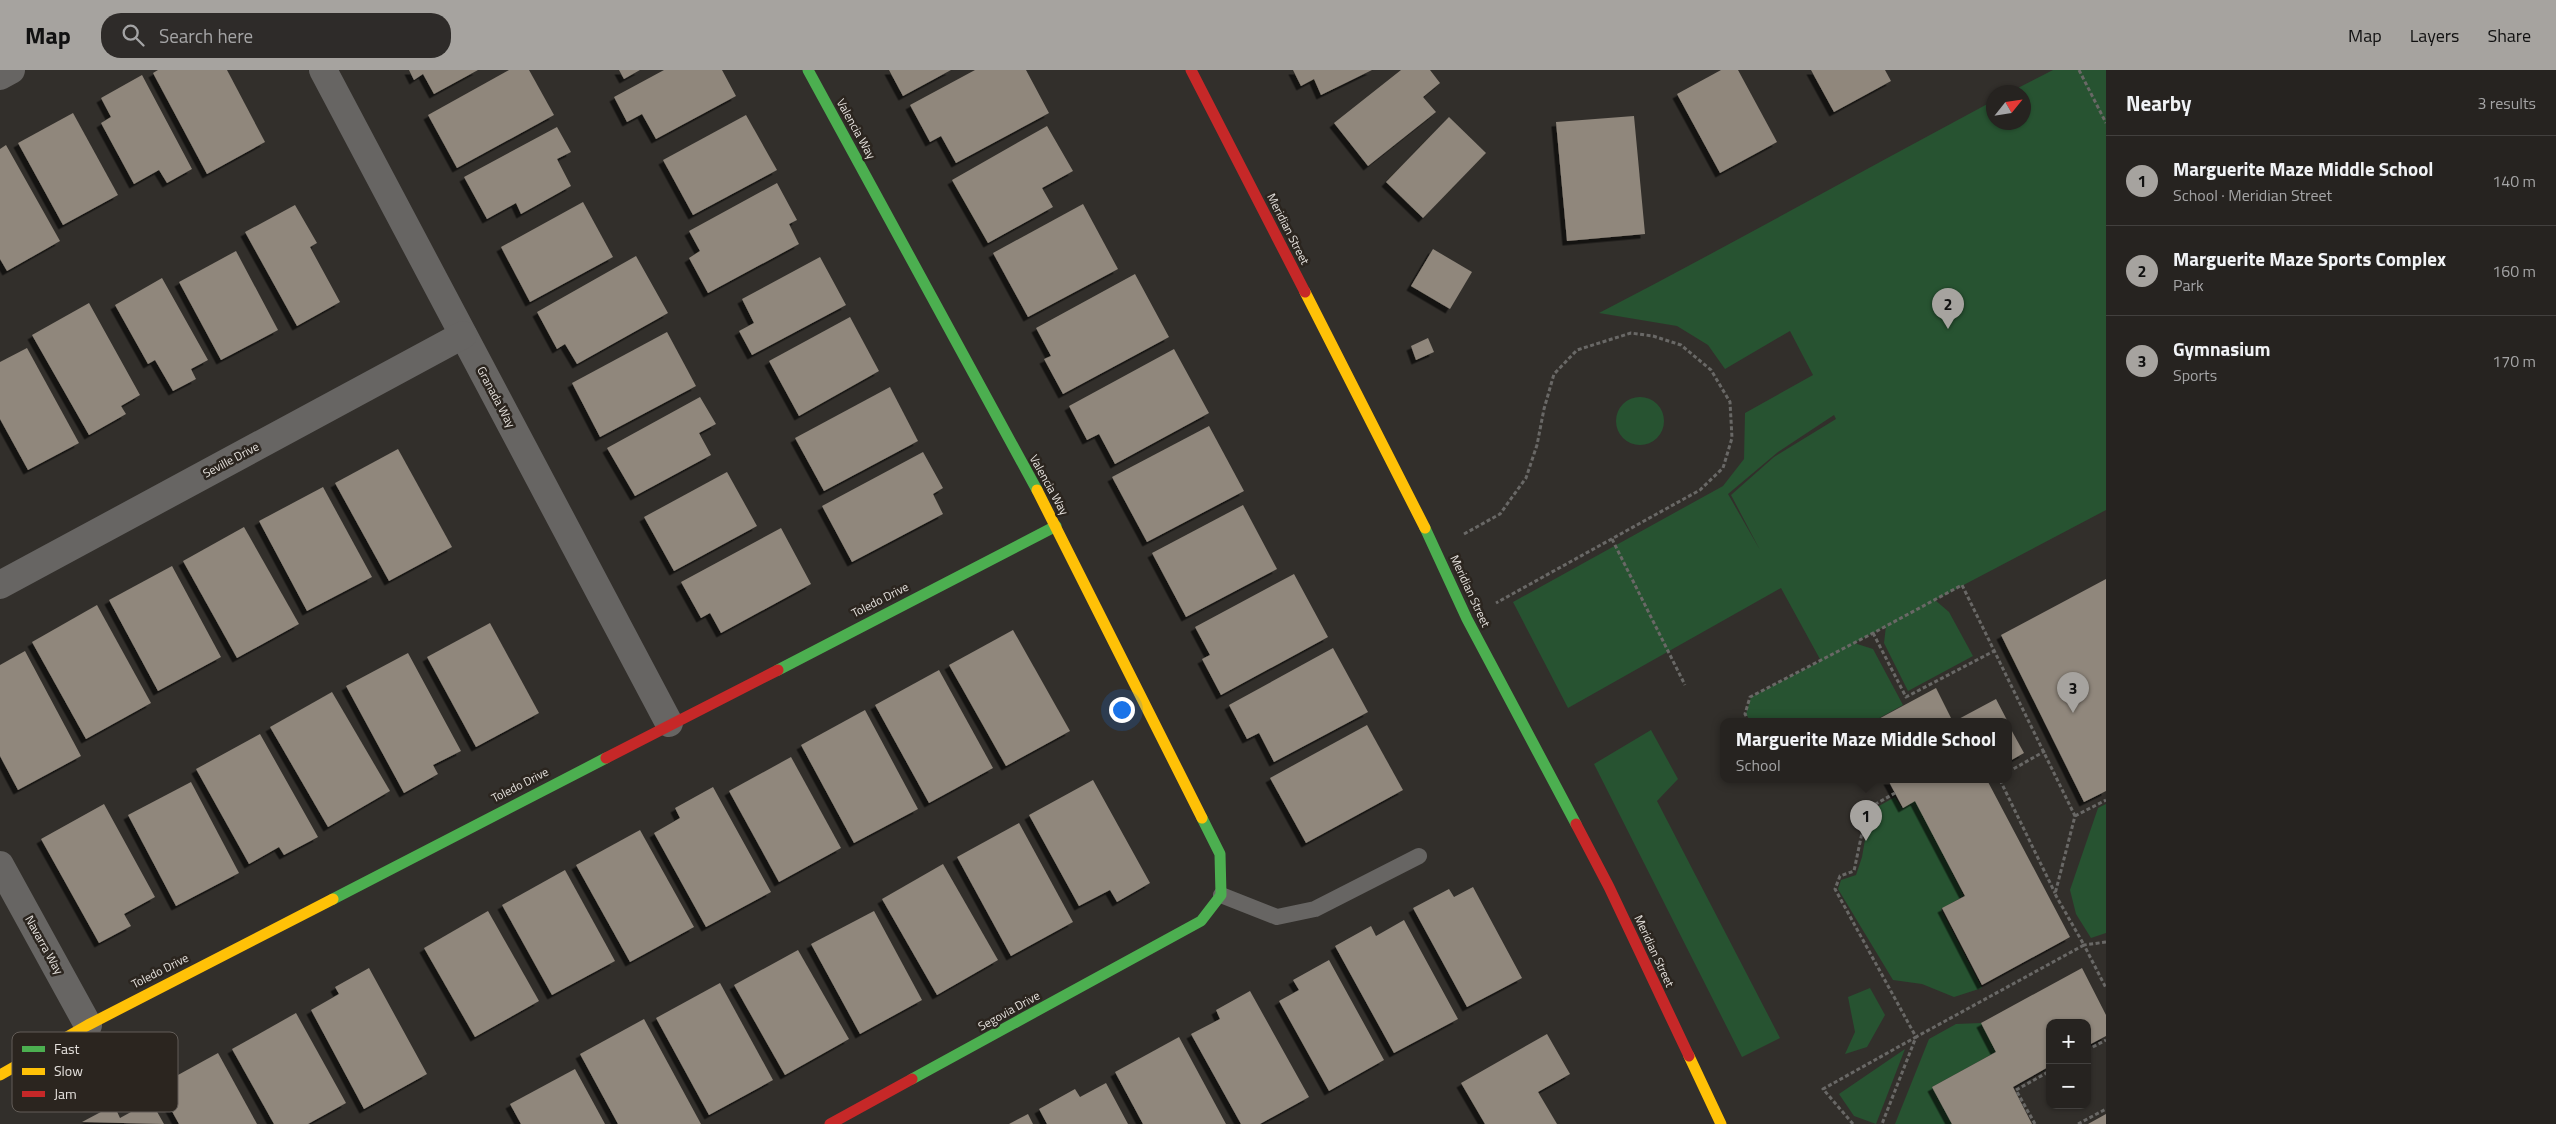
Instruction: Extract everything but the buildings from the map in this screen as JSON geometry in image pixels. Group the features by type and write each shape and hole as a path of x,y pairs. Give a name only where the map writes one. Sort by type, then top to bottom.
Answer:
{"street":[{"path":"0,76 12,70"},
{"name":"Granada Way","path":"323,70 668,723"},
{"name":"Valencia Way","path":"808,70 1056,526 1220,854 1221,895"},
{"name":"Meridian Street","path":"1191,70 1436,551 1467,619 1608,887 1721,1124"},
{"name":"Seville Drive","path":"0,585 463,335"},
{"name":"Toledo Drive","path":"76,1032 668,723 1056,526"},
{"name":"Navarra Way","path":"0,866 88,1025"},
{"name":"Segovia Drive","path":"830,1124 1201,921 1221,895"},
{"name":"Toledo Drive","path":"0,1075 12,1068"}],"lane":[{"path":"1221,895 1277,917 1315,909 1419,856"}],"path":[{"path":"2079,70 2106,123"},
{"path":"1436,551 1500,514 1526,478 1537,445 1544,409 1554,374 1578,350 1602,340 1631,333 1653,336 1681,346 1711,370 1730,402 1732,438 1723,468 1700,490 1467,619"},
{"path":"1612,539 1685,685"},
{"path":"1747,718 1745,714 1750,697 1962,585 2045,751 2075,816 2055,894"},
{"path":"1873,633 1906,697 1994,651"},
{"path":"2012,770 2045,751"},
{"path":"2001,783 2055,894 2106,988"},
{"path":"1882,1124 1916,1036 1835,889 1840,876 1854,871 1867,809 1895,793"},
{"path":"2075,816 2106,800"},
{"path":"1853,1124 1824,1089 1916,1036 2084,945 2106,942"},
{"path":"2091,1048 2106,1040"},
{"path":"2035,1124 2016,1090 2046,1073"},
{"path":"2078,1124 2106,1109"}],"green space":[{"path":"2053,70 2106,70 2106,510 1935,600 1949,612 1973,656 1908,691 1884,643 1886,626 1854,643 1873,649 1903,705 1879,718 1748,718 1746,714 1751,697 1821,661 1781,588 1568,708 1513,602 1723,486 1744,459 1745,413 1813,375 1790,331 1725,369 1708,345 1677,326 1599,313 1986,105 1986,130 2031,130 2031,85 2024,85","holes":["1834,415 1836,419 1774,457 1731,495 1760,550 1728,494 1778,452"]},
{"path":"1635,397 1645,397 1654,401 1660,407 1663,412 1663,430 1654,441 1645,445 1635,445 1626,441 1620,435 1616,426 1616,416 1620,407 1626,401"},
{"path":"1651,730 1678,779 1657,801 1780,1038 1742,1057 1594,764"},
{"path":"1895,797 1902,808 1916,800 1964,896 1941,909 1982,988 1954,997 1922,984 1893,980 1838,889 1841,880 1856,875 1862,857 1870,811"},
{"path":"2106,804 2106,933 2091,938 2076,914 2070,890 2098,808"},
{"path":"1870,988 1885,1015 1867,1047 1845,1054 1855,1032 1848,997"},
{"path":"1981,1023 1996,1052 1932,1087 1952,1124 1895,1124 1929,1039 1956,1024"},
{"path":"1905,1049 1876,1124 1854,1116 1839,1094"}],"traffic: fast":[{"path":"808,70 1037,490"},
{"path":"778,670 1056,526"},
{"path":"1425,528 1467,619 1576,824"},
{"path":"333,899 606,758"},
{"path":"912,1079 1201,921 1221,895 1220,854 1202,818"}],"traffic: slow":[{"path":"1305,292 1425,528"},
{"path":"1037,490 1202,818"},
{"path":"76,1032 333,899"},
{"path":"1689,1056 1721,1124"},
{"path":"0,1075 12,1068"}],"traffic: jam":[{"path":"1191,70 1305,292"},
{"path":"606,758 778,670"},
{"path":"1576,824 1609,887 1689,1056"},
{"path":"830,1124 912,1079"}],"place":[{"name":"Marguerite Maze Sports Complex","path":"1948,329"},
{"name":"Gymnasium","path":"2073,713"},
{"name":"Marguerite Maze Middle School","path":"1866,841"}]}
